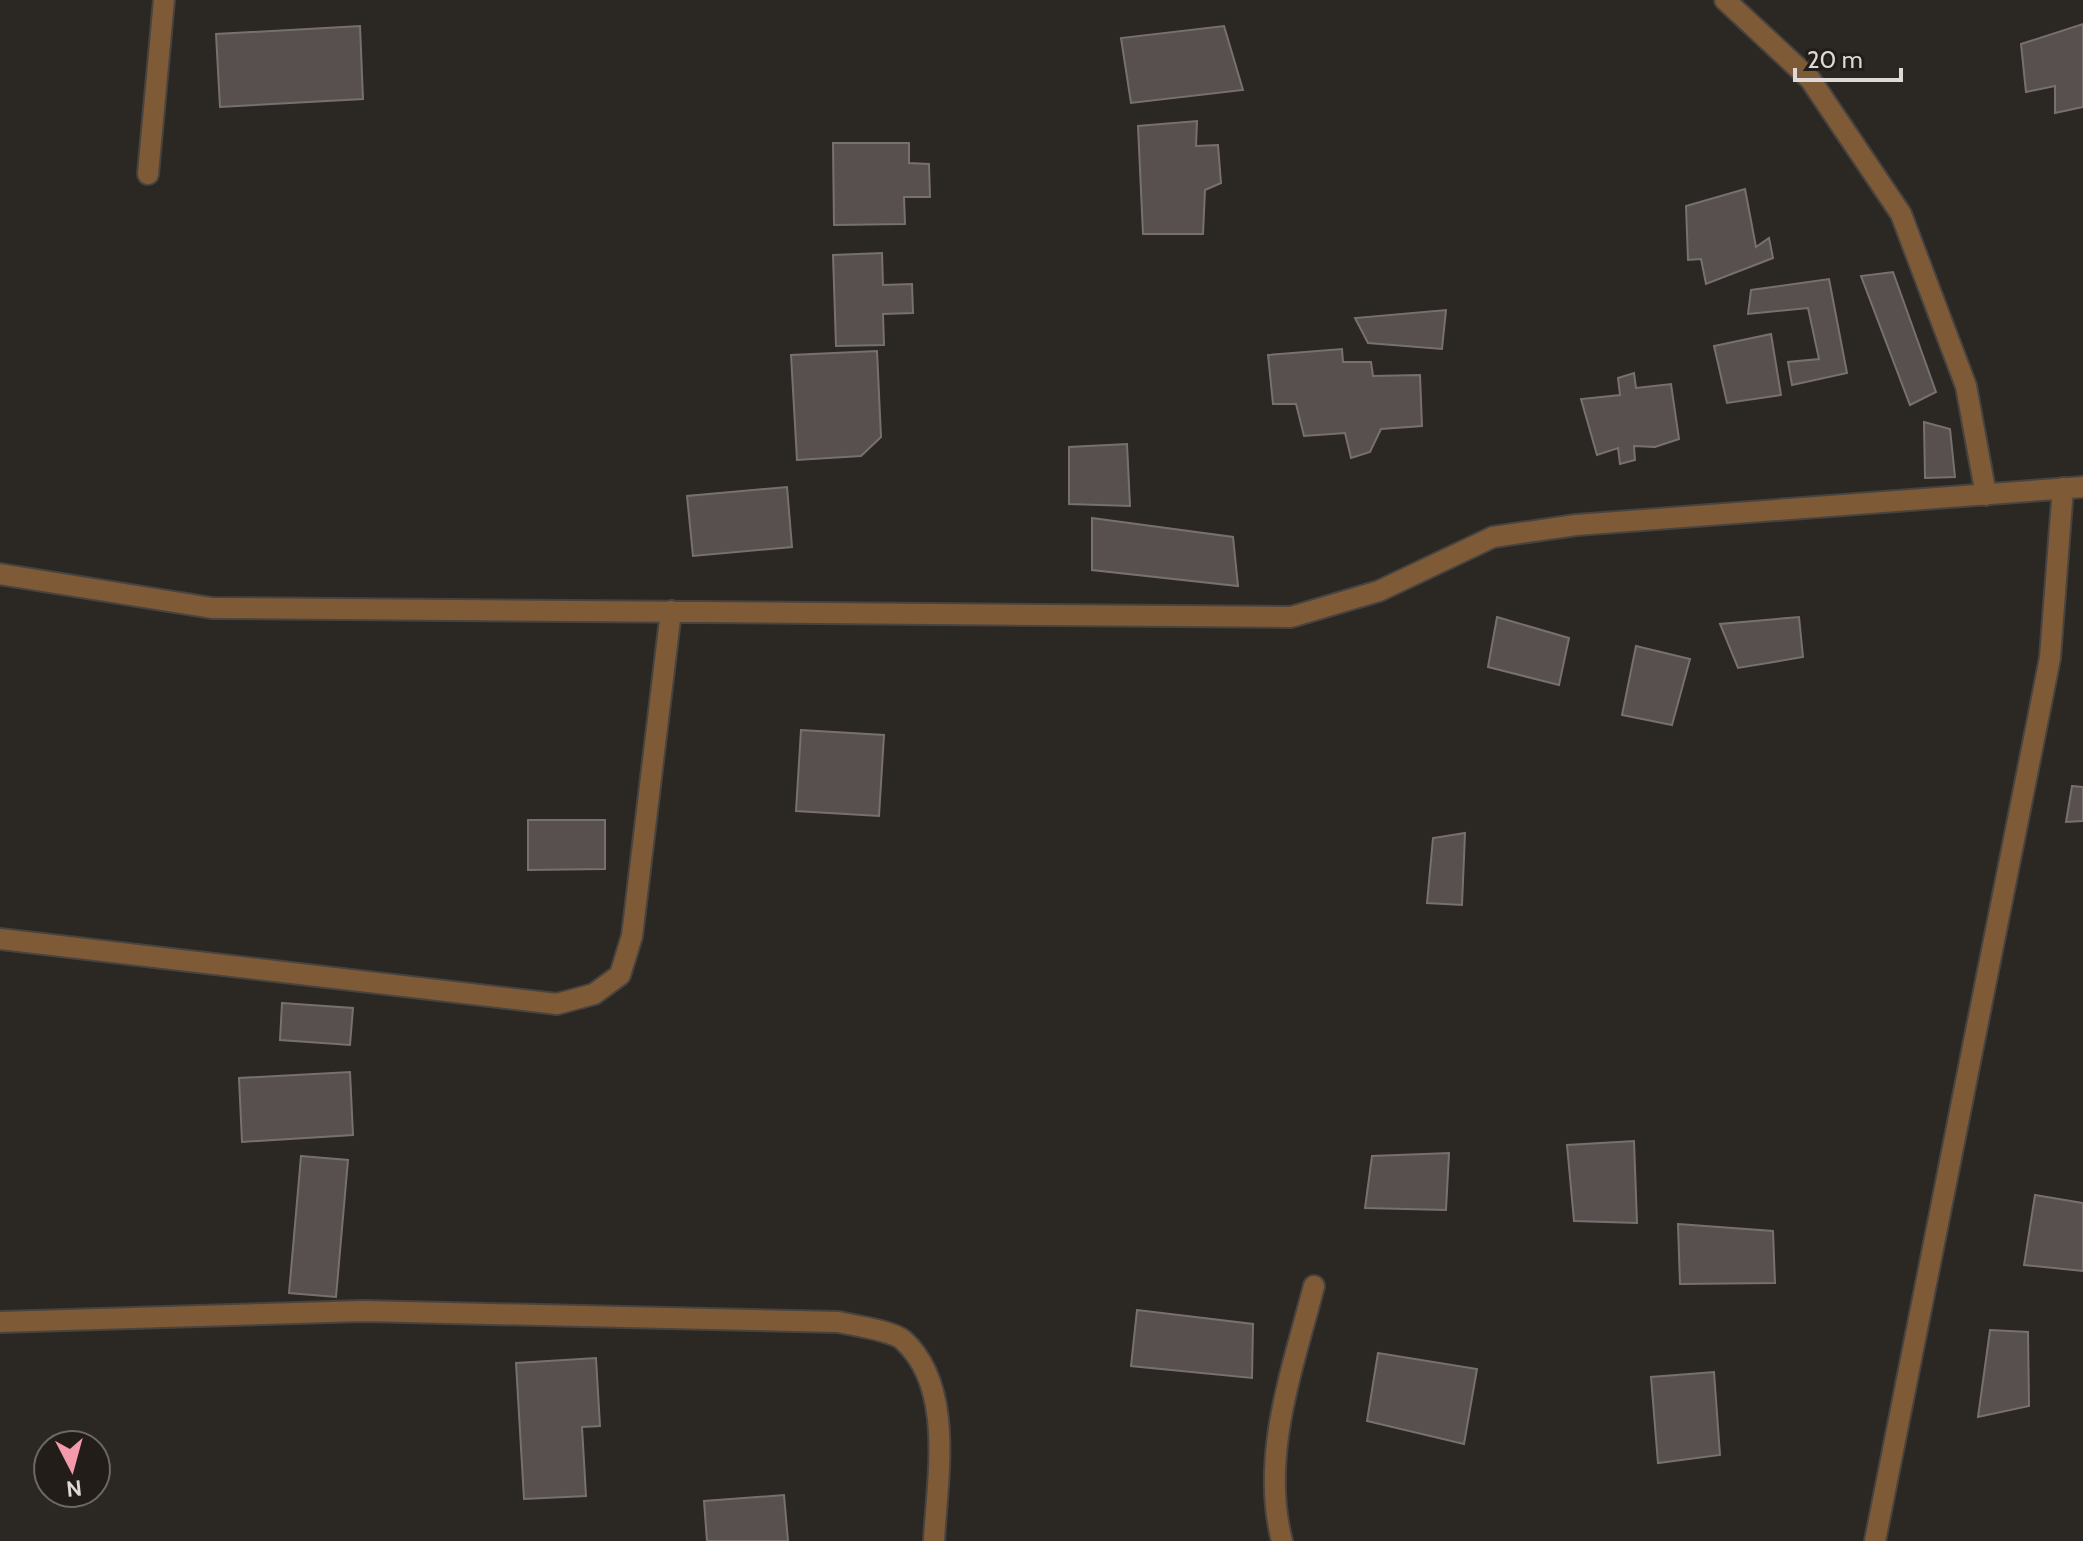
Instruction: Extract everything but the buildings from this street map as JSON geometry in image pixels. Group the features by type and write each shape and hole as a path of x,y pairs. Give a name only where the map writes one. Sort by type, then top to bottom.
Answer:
{"street":[{"path":"148,174 164,0"},
{"path":"1725,0 1810,79 1901,214 1966,386 1986,495"},
{"path":"0,574 212,608 1291,617 1379,591 1493,537 1576,525 2073,488 2050,658 1875,1541"},
{"path":"0,939 557,1004 594,994 620,975 632,936 671,611"},
{"path":"1282,1541 1274,1480 1280,1419 1314,1286"},
{"path":"0,1322 364,1311 838,1322 901,1338 928,1375 939,1429 934,1541"}]}
